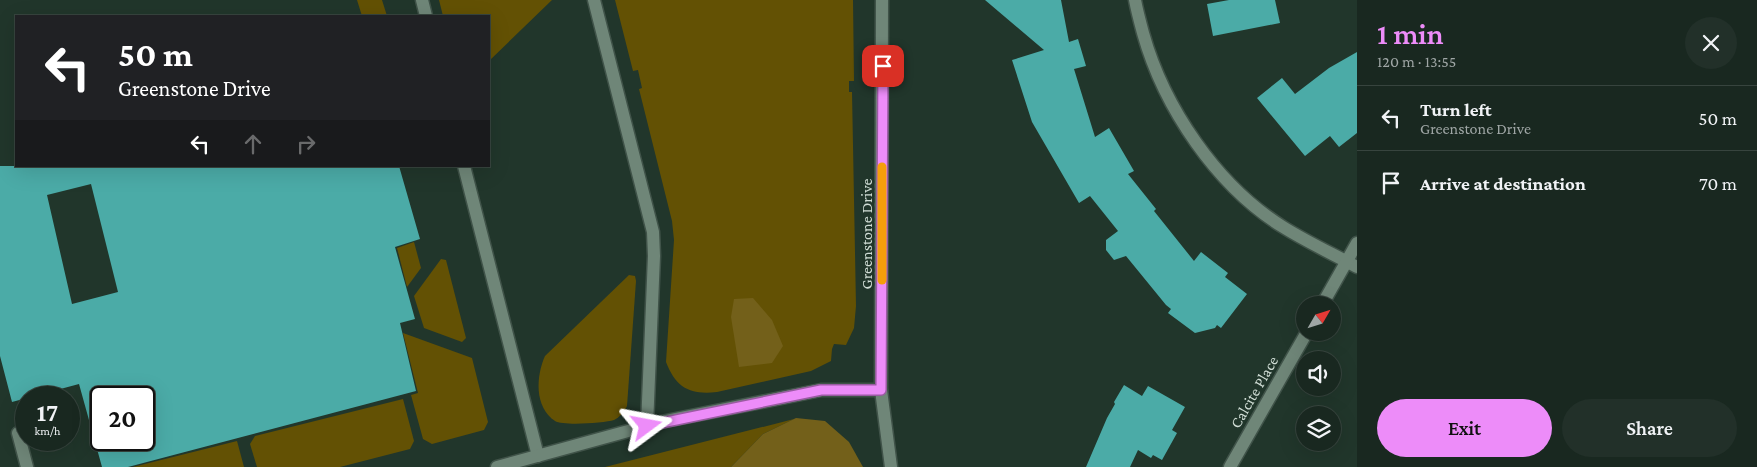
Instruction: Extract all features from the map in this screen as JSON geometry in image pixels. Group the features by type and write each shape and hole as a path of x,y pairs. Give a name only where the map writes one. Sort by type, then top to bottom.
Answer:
{"street":[{"path":"422,0 426,15"},
{"path":"594,0 653,232 654,256 647,426"},
{"name":"Greenstone Drive","path":"882,0 881,390 891,467"},
{"path":"1135,0 1149,56 1169,100 1197,144 1227,180 1283,227 1352,265"},
{"path":"464,167 538,456"},
{"path":"1329,296 1352,265 1357,243"},
{"name":"Calcite Place","path":"1230,467 1302,341"},
{"path":"497,467 647,426 821,390 881,390"},
{"path":"23,451 27,467"}],"shaded area":[{"path":"357,0 382,0 387,15 362,15"},
{"path":"439,0 552,0 490,60 490,15 443,15"},
{"path":"615,0 853,0 854,81 849,81 849,92 852,92 856,306 854,328 846,345 834,344 831,361 811,371 717,392 692,391 679,384 674,378 666,362 674,240 672,221 639,89 642,88 638,70 633,71"},
{"path":"414,242 421,268 407,287 397,248"},
{"path":"441,259 446,260 466,338 462,342 424,328 414,296"},
{"path":"629,275 635,276 636,281 627,406 614,420 575,424 559,423 548,415 540,400 540,373 545,356"},
{"path":"753,298 772,320 783,346 772,363 739,367 731,317 734,299"},
{"path":"403,333 472,358 488,422 484,430 432,444 423,439 411,395 418,393"},
{"path":"403,399 414,441 410,449 340,467 257,467 250,444 255,436"},
{"path":"796,418 825,421 849,442 863,467 731,467 763,434"},
{"path":"794,419 763,434 731,467 605,467"},
{"path":"237,441 244,467 133,467"}],"building":[{"path":"985,0 1061,0 1069,42 1078,39 1086,66 1074,69 1095,137 1109,128 1134,171 1128,174 1156,209 1154,211 1194,261 1201,252 1228,273 1225,277 1247,294 1221,328 1217,325 1215,328 1195,333 1168,313 1171,309 1126,256 1114,260 1106,250 1106,240 1118,231 1090,196 1079,203 1032,122 1012,60 1044,50"},
{"path":"1229,0 1275,0 1280,23 1213,36 1207,4"},
{"path":"1357,52 1357,133 1339,147 1330,136 1305,156 1257,98 1282,78 1295,94 1329,68"},
{"path":"0,166 399,167 420,239 395,247 415,319 400,323 416,391 128,467 102,467 98,451 155,451 155,386 90,386 90,424 79,384 72,386 15,386 15,401 12,402 0,356","holes":["91,184 118,292 72,304 47,195"]},
{"path":"1124,385 1142,396 1148,386 1185,407 1172,430 1177,433 1162,460 1153,455 1151,458 1138,450 1130,467 1086,467 1115,404 1114,402"}],"slow traffic":[{"path":"882,167 882,280"}],"route":[{"path":"647,426 821,390 881,390 883,66"}]}
